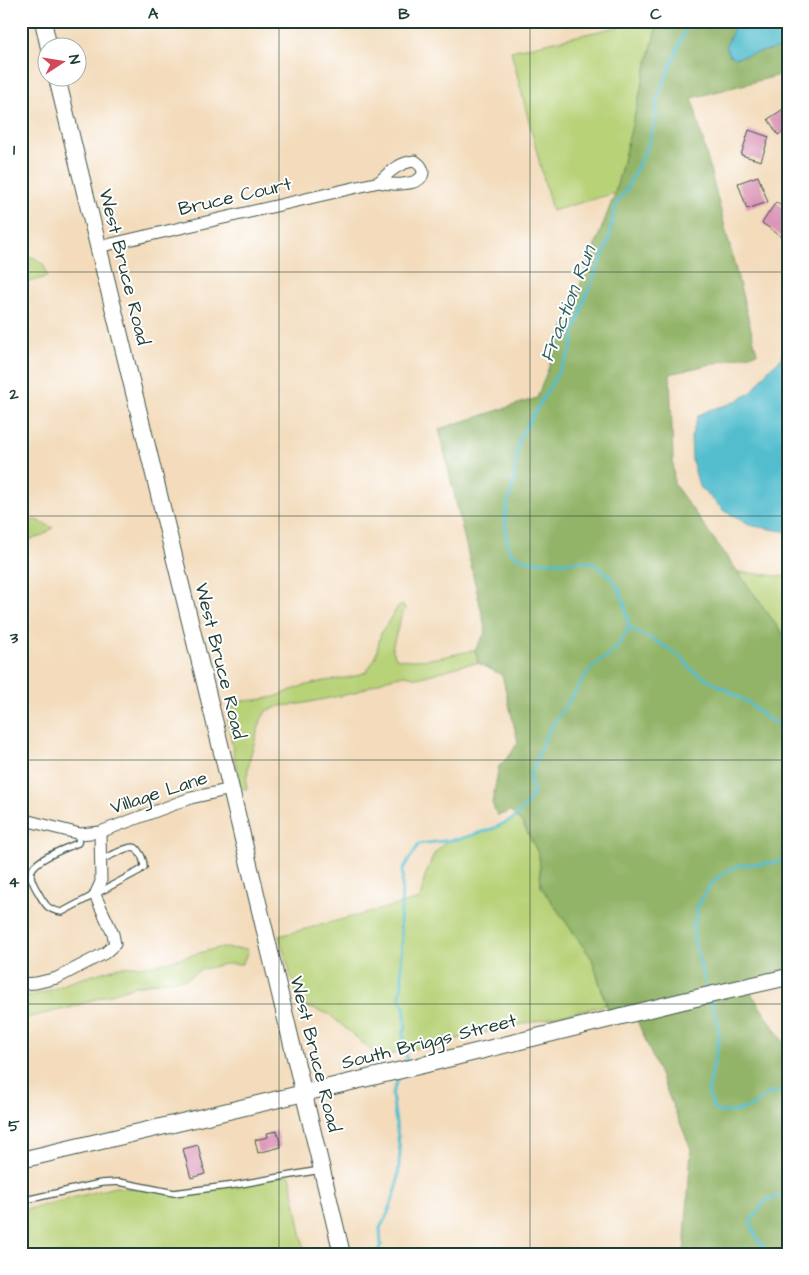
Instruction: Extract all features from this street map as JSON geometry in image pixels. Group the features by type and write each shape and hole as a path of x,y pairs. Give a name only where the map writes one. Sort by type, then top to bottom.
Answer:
{"street":[{"path":"43,21 47,38"},
{"name":"West Bruce Road","path":"59,88 342,1254"},
{"name":"Bruce Court","path":"98,247 379,182"},
{"name":"Village Lane","path":"21,819 80,834 100,832 191,798 230,789"},
{"name":"Village Lane","path":"95,895 102,882 100,832"},
{"path":"21,984 57,978 104,953 115,944 113,934 95,895"},
{"name":"South Briggs Street","path":"21,1160 788,977"}],"lane":[{"path":"80,834 78,843 38,862 31,871 31,879 46,906 54,911 62,912 140,871 144,866 144,862 134,847 101,859"},
{"path":"21,1201 101,1183 119,1182 174,1193 322,1170"}],"green space":[{"path":"643,21 658,21 615,193 552,211 511,51"},
{"path":"658,21 788,21 788,73 692,98 757,353 670,374 674,484 788,641 788,977 747,987 788,1049 788,1254 684,1254 691,1149 634,1013 611,1019 592,959 541,887 539,855 522,822 510,811 497,815 492,803 499,766 510,755 518,742 502,675 478,663 475,650 486,631 439,429 537,398 615,193"},
{"path":"33,257 44,265 47,277 21,284 21,260"},
{"path":"36,520 53,528 40,537 21,541 21,524"},
{"path":"738,572 788,577 788,641"},
{"path":"403,605 405,608 392,648 396,658 406,660 426,659 475,650 478,663 463,665 418,678 405,675 387,679 354,693 281,706 266,711 261,720 250,757 246,782 247,789 240,788 228,722 232,707 242,701 275,697 302,686 352,677 366,672 375,659 381,633 397,608"},
{"path":"515,817 522,822 539,855 541,887 592,959 606,1005 379,1057 329,1014 300,1005 279,936 420,899 425,876 434,854 447,840 460,839 492,829"},
{"path":"218,948 247,949 248,952 242,964 225,964 200,970 186,979 135,986 69,1008 21,1019 21,998 43,993 70,982 119,967 154,965"},
{"path":"290,1175 305,1254 21,1254 21,1211 115,1187 174,1193"}],"water":[{"path":"737,21 788,21 788,46 735,58 728,54 726,46"},
{"path":"788,332 788,532 753,526 724,511 699,486 692,460 691,437 698,416 709,410 730,404 751,393 769,369 781,359"}],"building":[{"path":"788,106 788,129 778,135 768,119"},
{"path":"749,130 769,137 761,161 741,155"},
{"path":"758,176 768,202 747,209 738,183"},
{"path":"776,202 788,211 788,241 762,223"},
{"path":"277,1131 281,1147 258,1153 255,1140 268,1137 267,1133"},
{"path":"198,1145 205,1174 191,1178 183,1149"}],"waterway":[{"name":"Fraction Run","path":"629,628 620,591 609,576 593,563 585,561 539,562 522,559 511,552 507,538 506,511 512,492 519,439 569,354 584,300 609,239 617,203 626,190 648,145 656,118 656,102 690,21"},
{"name":"Fraction Run","path":"629,628 656,641 680,656 692,670 747,702 764,717 788,729"},
{"path":"407,1062 403,1033 406,1027 404,1006 400,995 402,983 402,937 400,924 403,869 419,844 460,839 492,829 513,819 526,805 533,793 530,775 548,732 591,668 614,651 629,628"},
{"name":"Fraction Run","path":"707,990 694,939 693,926 697,917 697,907 712,883 724,872 740,865 769,863 788,859"},
{"name":"Fraction Run","path":"711,1000 717,1020 719,1038 708,1092 714,1109 719,1112 733,1112 753,1106 761,1098 779,1091 788,1096"},
{"path":"379,1254 381,1245 380,1228 388,1213 397,1187 400,1152 392,1094 398,1079"},
{"name":"Fraction Run","path":"772,1254 758,1241 750,1222 765,1201 788,1193"}]}
